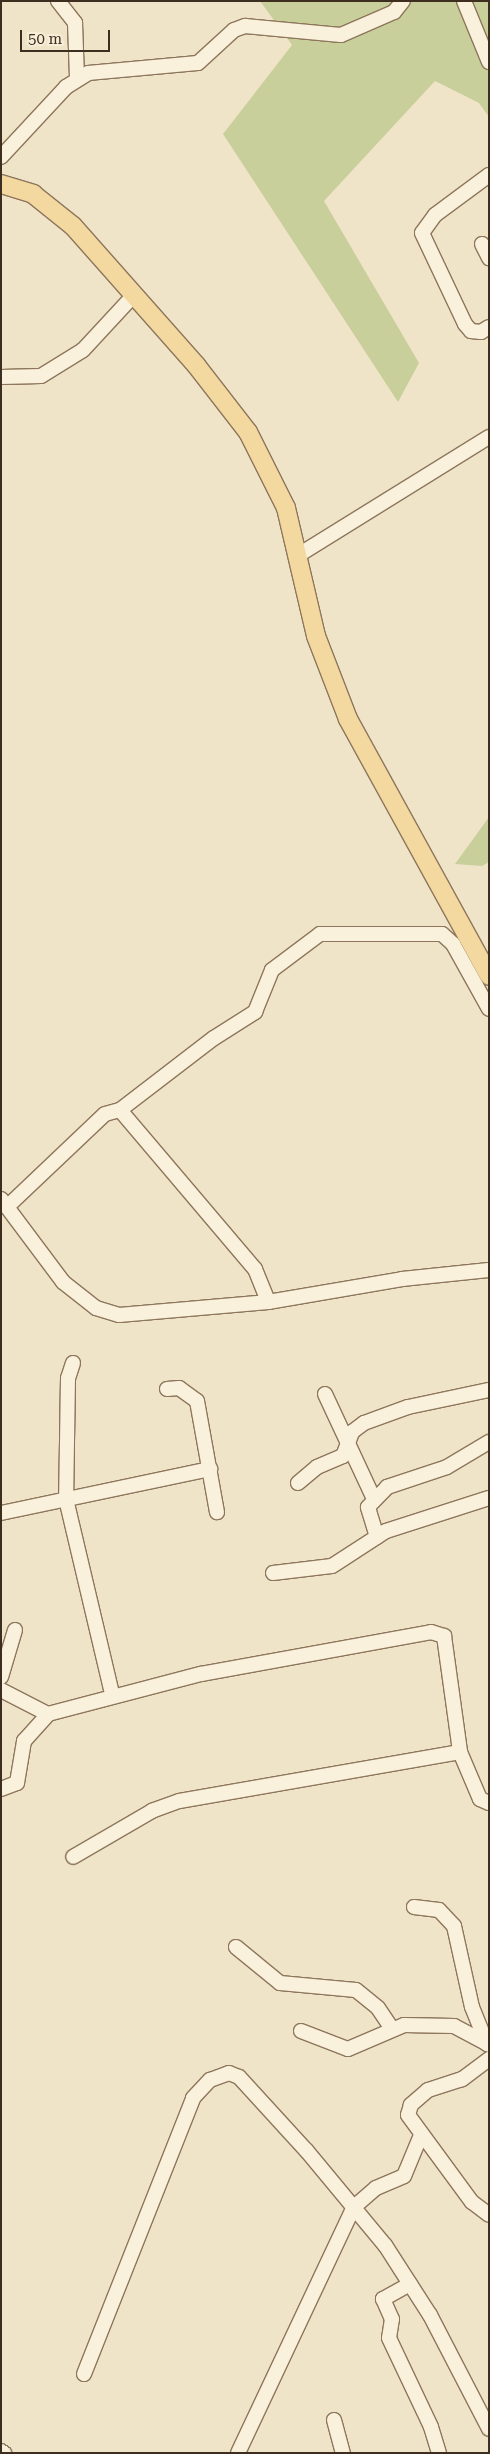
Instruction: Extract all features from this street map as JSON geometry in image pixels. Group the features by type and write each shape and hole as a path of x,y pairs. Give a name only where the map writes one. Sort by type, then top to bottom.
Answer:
{"main road":[{"path":"1,184 19,186 59,212 134,295 248,432 281,493 300,554 316,636 348,719 489,976"}],"street":[{"path":"58,1 75,23 77,78"},
{"path":"1,157 77,78 106,70 198,63 234,30 244,26 341,35 394,12 403,1"},
{"path":"464,1 489,62"},
{"path":"489,175 436,215 422,233 466,324 471,331 481,332 489,327"},
{"path":"482,244 489,258"},
{"path":"1,377 41,376 83,350 134,295"},
{"path":"300,554 489,436"},
{"path":"489,1008 453,944 442,934 320,934 272,970 255,1012 214,1038 120,1110 105,1114 5,1202 63,1282 105,1312 118,1315 268,1302 402,1279 489,1270"},
{"path":"120,1110 256,1270 268,1302"},
{"path":"73,1363 68,1378 66,1500 112,1694"},
{"path":"167,1389 179,1388 197,1401 217,1512"},
{"path":"298,1483 317,1467 343,1456 350,1445 352,1432 364,1423 408,1407 489,1390"},
{"path":"325,1394 374,1499"},
{"path":"377,1537 369,1511 374,1499 393,1484 447,1467 489,1442"},
{"path":"1,1513 210,1469"},
{"path":"273,1573 332,1566 377,1537 425,1516 489,1498"},
{"path":"1,1677 15,1630"},
{"path":"1,1690 48,1714 80,1708 112,1694 201,1674 439,1632 447,1644 460,1752 480,1799 489,1803"},
{"path":"1,1789 17,1783 24,1741 48,1714"},
{"path":"73,1858 152,1812 180,1801 460,1752"},
{"path":"414,1907 439,1910 454,1926 472,2007 488,2045"},
{"path":"236,1947 280,1983 356,1990 378,2008 392,2029"},
{"path":"301,2030 348,2049 392,2029 412,2024 454,2026 488,2045"},
{"path":"489,2059 462,2080 428,2090 411,2105 408,2115 472,2202 489,2216"},
{"path":"84,2374 193,2098 219,2075 229,2073 239,2077 380,2237 410,2284 489,2429"},
{"path":"238,2453 354,2207 376,2188 404,2176 421,2135"},
{"path":"410,2284 383,2299 392,2319 388,2338 431,2426 439,2453"},
{"path":"334,2420 344,2453"}],"green space":[{"path":"260,1 489,1 489,117 479,103 435,81 324,201 419,363 398,402 223,134 292,45"},
{"path":"489,817 489,862 482,866 455,864"}]}
